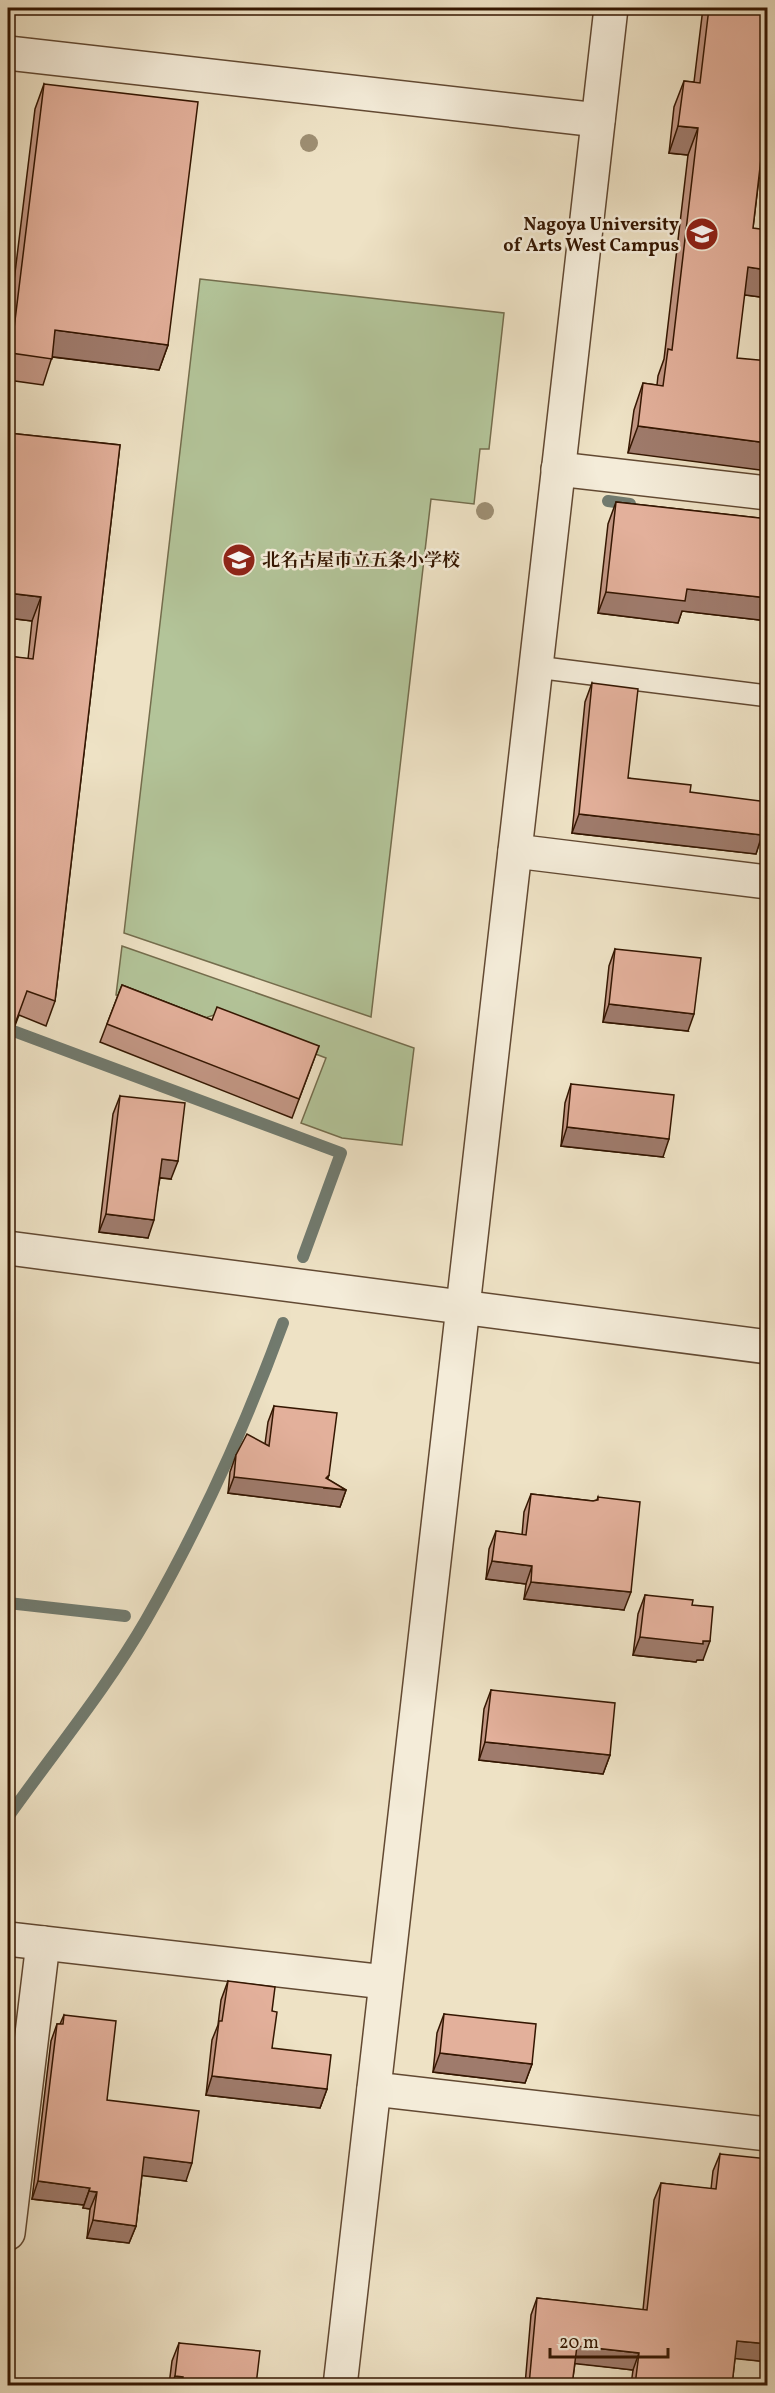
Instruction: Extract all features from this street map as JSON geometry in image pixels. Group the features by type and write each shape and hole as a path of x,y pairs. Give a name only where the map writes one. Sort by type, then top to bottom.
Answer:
{"street":[{"path":"340,2385 611,8"},
{"path":"8,53 598,120"},
{"path":"558,469 768,493"},
{"path":"515,851 768,882"},
{"path":"8,1248 768,1347"},
{"path":"8,1939 385,1982"},
{"path":"8,2233 43,1943"},
{"path":"374,2089 766,2125"}],"lane":[{"path":"536,667 768,696"}],"green space":[{"path":"200,279 504,313 489,449 480,449 474,504 431,499 371,1017 124,933"},
{"path":"122,946 414,1048 402,1145 342,1138 301,1123 326,1058 214,1015 190,1023 116,995"}],"building":[{"path":"709,8 768,8 768,151 762,150 753,228 768,230 768,270 748,267 737,358 768,361 768,443 638,426 643,383 663,386 668,349 672,350 698,128 678,126 684,81 700,83"},
{"path":"44,84 198,102 168,345 55,330 52,359 11,353"},
{"path":"8,433 120,445 55,1001 27,991 8,1043 8,656 33,659 41,597 8,593 10,533 8,533"},
{"path":"616,502 768,519 768,598 687,589 685,601 606,592"},
{"path":"592,683 638,689 628,778 691,785 690,792 767,802 762,835 579,814"},
{"path":"615,949 701,958 694,1014 609,1004"},
{"path":"122,985 212,1020 217,1007 319,1046 299,1099 107,1024"},
{"path":"571,1084 674,1095 669,1139 567,1127"},
{"path":"120,1096 185,1103 178,1161 162,1159 154,1220 106,1214"},
{"path":"274,1406 337,1413 329,1475 326,1478 346,1490 234,1477 236,1455 247,1434 269,1446"},
{"path":"531,1494 593,1501 598,1500 598,1497 640,1502 631,1592 531,1582 532,1566 492,1561 496,1531 526,1535"},
{"path":"645,1595 693,1600 692,1605 713,1607 710,1641 703,1641 703,1644 640,1637"},
{"path":"491,1690 615,1703 610,1755 485,1742"},
{"path":"228,1981 275,1987 272,2011 277,2012 272,2048 331,2055 327,2089 212,2076 219,2021 222,2021"},
{"path":"444,2014 536,2024 532,2064 440,2053"},
{"path":"64,2015 116,2021 107,2100 199,2111 192,2163 144,2157 136,2226 93,2220 97,2192 89,2191 90,2188 38,2181 57,2024 63,2024"},
{"path":"720,2154 768,2159 768,2218 761,2263 768,2264 768,2344 737,2341 732,2385 635,2385 639,2353 577,2346 572,2385 529,2385 537,2298 647,2310 661,2183 716,2189"},
{"path":"179,2343 260,2351 256,2385 182,2385 183,2377 175,2376"}],"waterway":[{"path":"608,501 630,504"},
{"path":"8,1029 341,1153 303,1257"},
{"path":"8,1817 114,1671 146,1620 221,1474 254,1399 283,1323"},
{"path":"8,1603 125,1616"}],"place":[{"name":"Nagoya University of Arts West Campus","path":"702,234"},
{"name":"北名古屋市立五条小学校","path":"239,560"}]}
